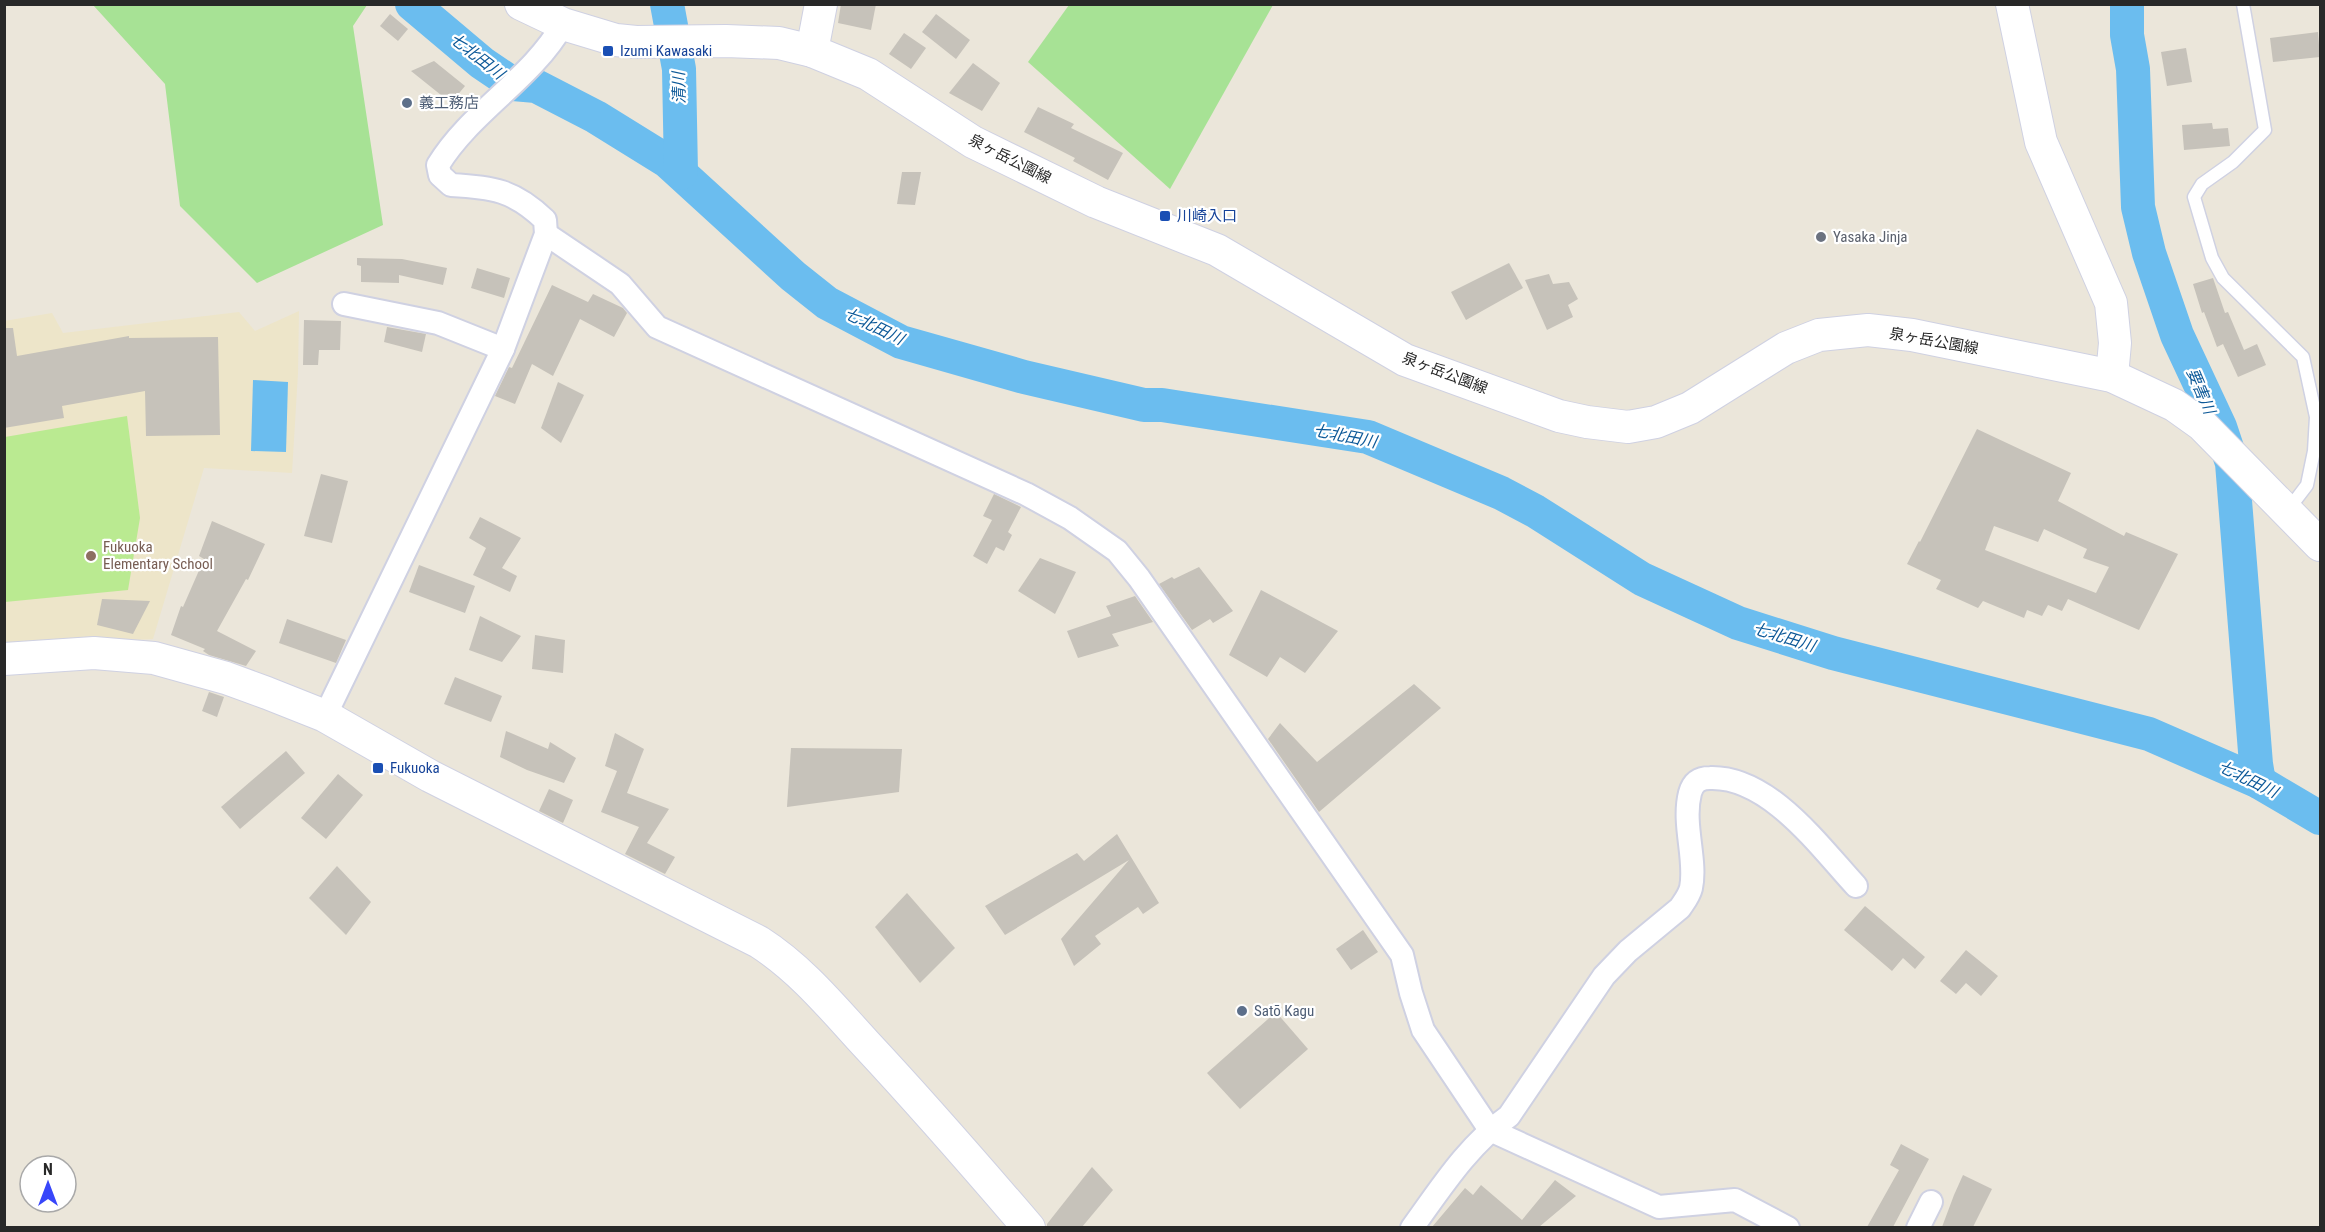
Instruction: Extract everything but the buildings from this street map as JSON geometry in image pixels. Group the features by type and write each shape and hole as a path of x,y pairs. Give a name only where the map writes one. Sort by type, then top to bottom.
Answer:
{"main road":[{"name":"泉ヶ岳公園線","path":"521,4 557,35 636,42 726,41 779,44 812,51 868,74 973,142 1096,202 1217,250 1405,360 1559,416 1628,427 1656,422 1690,408 1786,348 1819,335 1868,330 1912,335 2112,376 2174,405 2202,425 2320,545"},
{"path":"812,51 821,4"},
{"path":"2012,4 2041,142 2111,303 2115,343 2112,376"},
{"path":"4,659 94,653 154,658 226,678 325,716 430,776 733,927 781,956 804,977 918,1099 1029,1227"}],"street":[{"path":"325,716 502,349 546,234 545,220 534,210 505,192 479,186 451,185 440,175 438,165 447,151 557,35"},
{"path":"546,234 620,284 657,327 1026,494 1070,518 1117,551 1139,578 1402,955 1423,1030 1490,1130 1659,1207 1735,1200 1788,1227"},
{"path":"344,304 438,323 502,349"},
{"path":"1412,1227 1459,1164 1490,1130 1509,1116 1604,976 1628,951 1680,908 1685,901 1691,886 1688,805 1690,793 1698,780 1731,778 1771,800 1800,826 1856,886"},
{"path":"1918,1227 1931,1202"}],"lane":[{"path":"2243,4 2265,130 2233,162 2202,184 2194,197 2212,258 2223,278 2303,357 2316,417 2314,451 2307,485 2287,512"}],"shaded area":[{"name":"Fukuoka Elementary School","path":"299,311 292,473 204,468 153,639 5,646 4,321 52,313 63,333 239,312 255,331"}],"green space":[{"path":"93,5 367,5 353,26 383,225 257,283 180,206 165,84"},
{"path":"1069,5 1273,5 1170,189 1028,62"},
{"path":"127,416 140,518 128,590 5,602 5,437"}],"water":[{"path":"253,380 288,382 286,452 251,451"}],"waterway":[{"name":"七北田川","path":"412,4 482,63 513,84 536,86 596,117 667,161 793,276 827,303 901,342 1024,377 1144,405 1162,405 1368,437 1501,493 1535,511 1642,579 1738,623 1833,653 2149,734 2259,782 2320,818"},
{"name":"清川","path":"667,4 679,69 681,173"},
{"name":"要害川","path":"2127,4 2127,35 2133,69 2138,207 2149,253 2177,335 2220,427 2232,463 2259,782"}],"place":[{"name":"Izumi Kawasaki","path":"608,51"},
{"name":"義工務店","path":"407,103"},
{"name":"川崎入口","path":"1165,216"},
{"name":"Yasaka Jinja","path":"1821,237"},
{"name":"Fukuoka Elementary School","path":"91,556"},
{"name":"Fukuoka","path":"378,768"},
{"name":"Satō Kagu","path":"1242,1011"}]}
